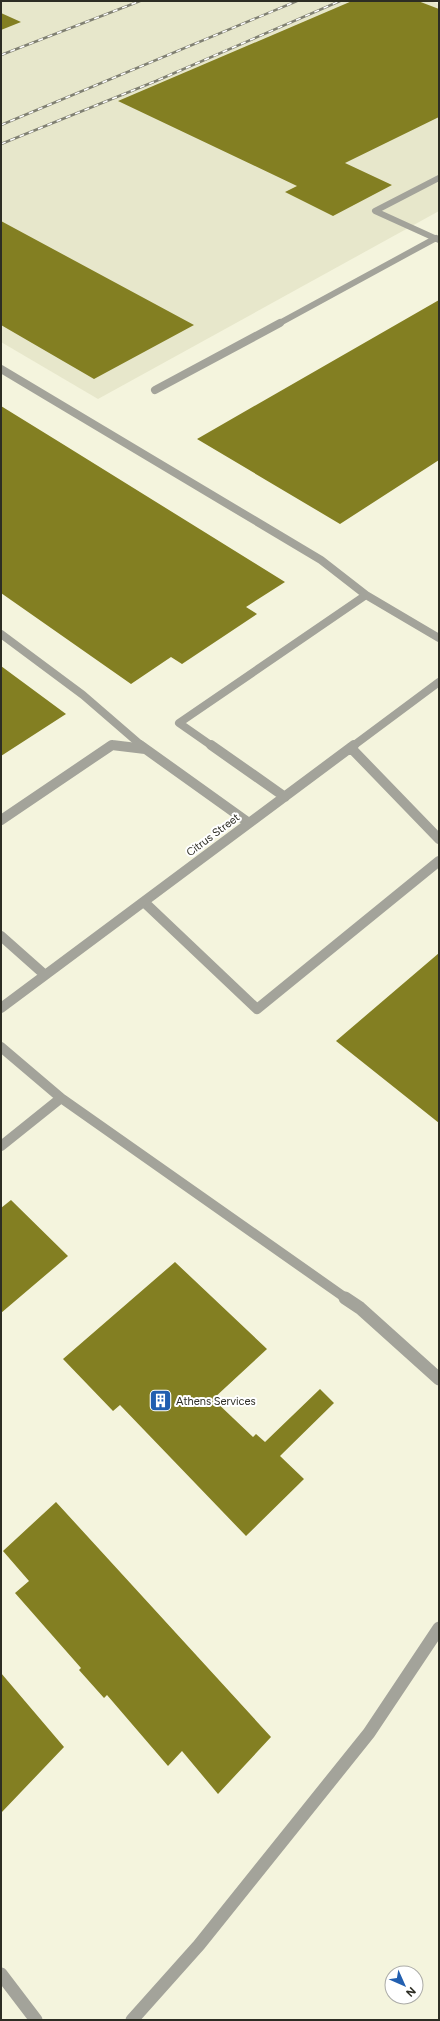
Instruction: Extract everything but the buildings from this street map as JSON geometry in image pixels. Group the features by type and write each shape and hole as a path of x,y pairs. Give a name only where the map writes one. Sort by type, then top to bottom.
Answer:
{"street":[{"path":"437,239 375,211 439,178"},
{"path":"155,390 437,239"},
{"path":"1,369 321,560 366,595 439,638"},
{"path":"285,797 179,723 366,595"},
{"path":"1,634 84,695 144,749 249,823"},
{"name":"Citrus Street","path":"1,1008 439,682"},
{"path":"1,820 112,745 144,749"},
{"path":"351,748 439,839"},
{"path":"144,902 257,1008 439,861"},
{"path":"1,936 45,975"},
{"path":"1,1047 61,1098 360,1308 439,1379"},
{"path":"1,1146 61,1098"},
{"path":"132,2020 199,1945 369,1733 439,1628"},
{"path":"1,1974 36,2020"}],"shaded area":[{"path":"1,1 430,1 439,4 439,211 98,399 1,342"}],"railway":[{"path":"1,55 140,1"},
{"path":"1,125 297,1"},
{"path":"1,144 156,81 340,1"}],"place":[{"name":"Athens Services","path":"160,1401"}]}
